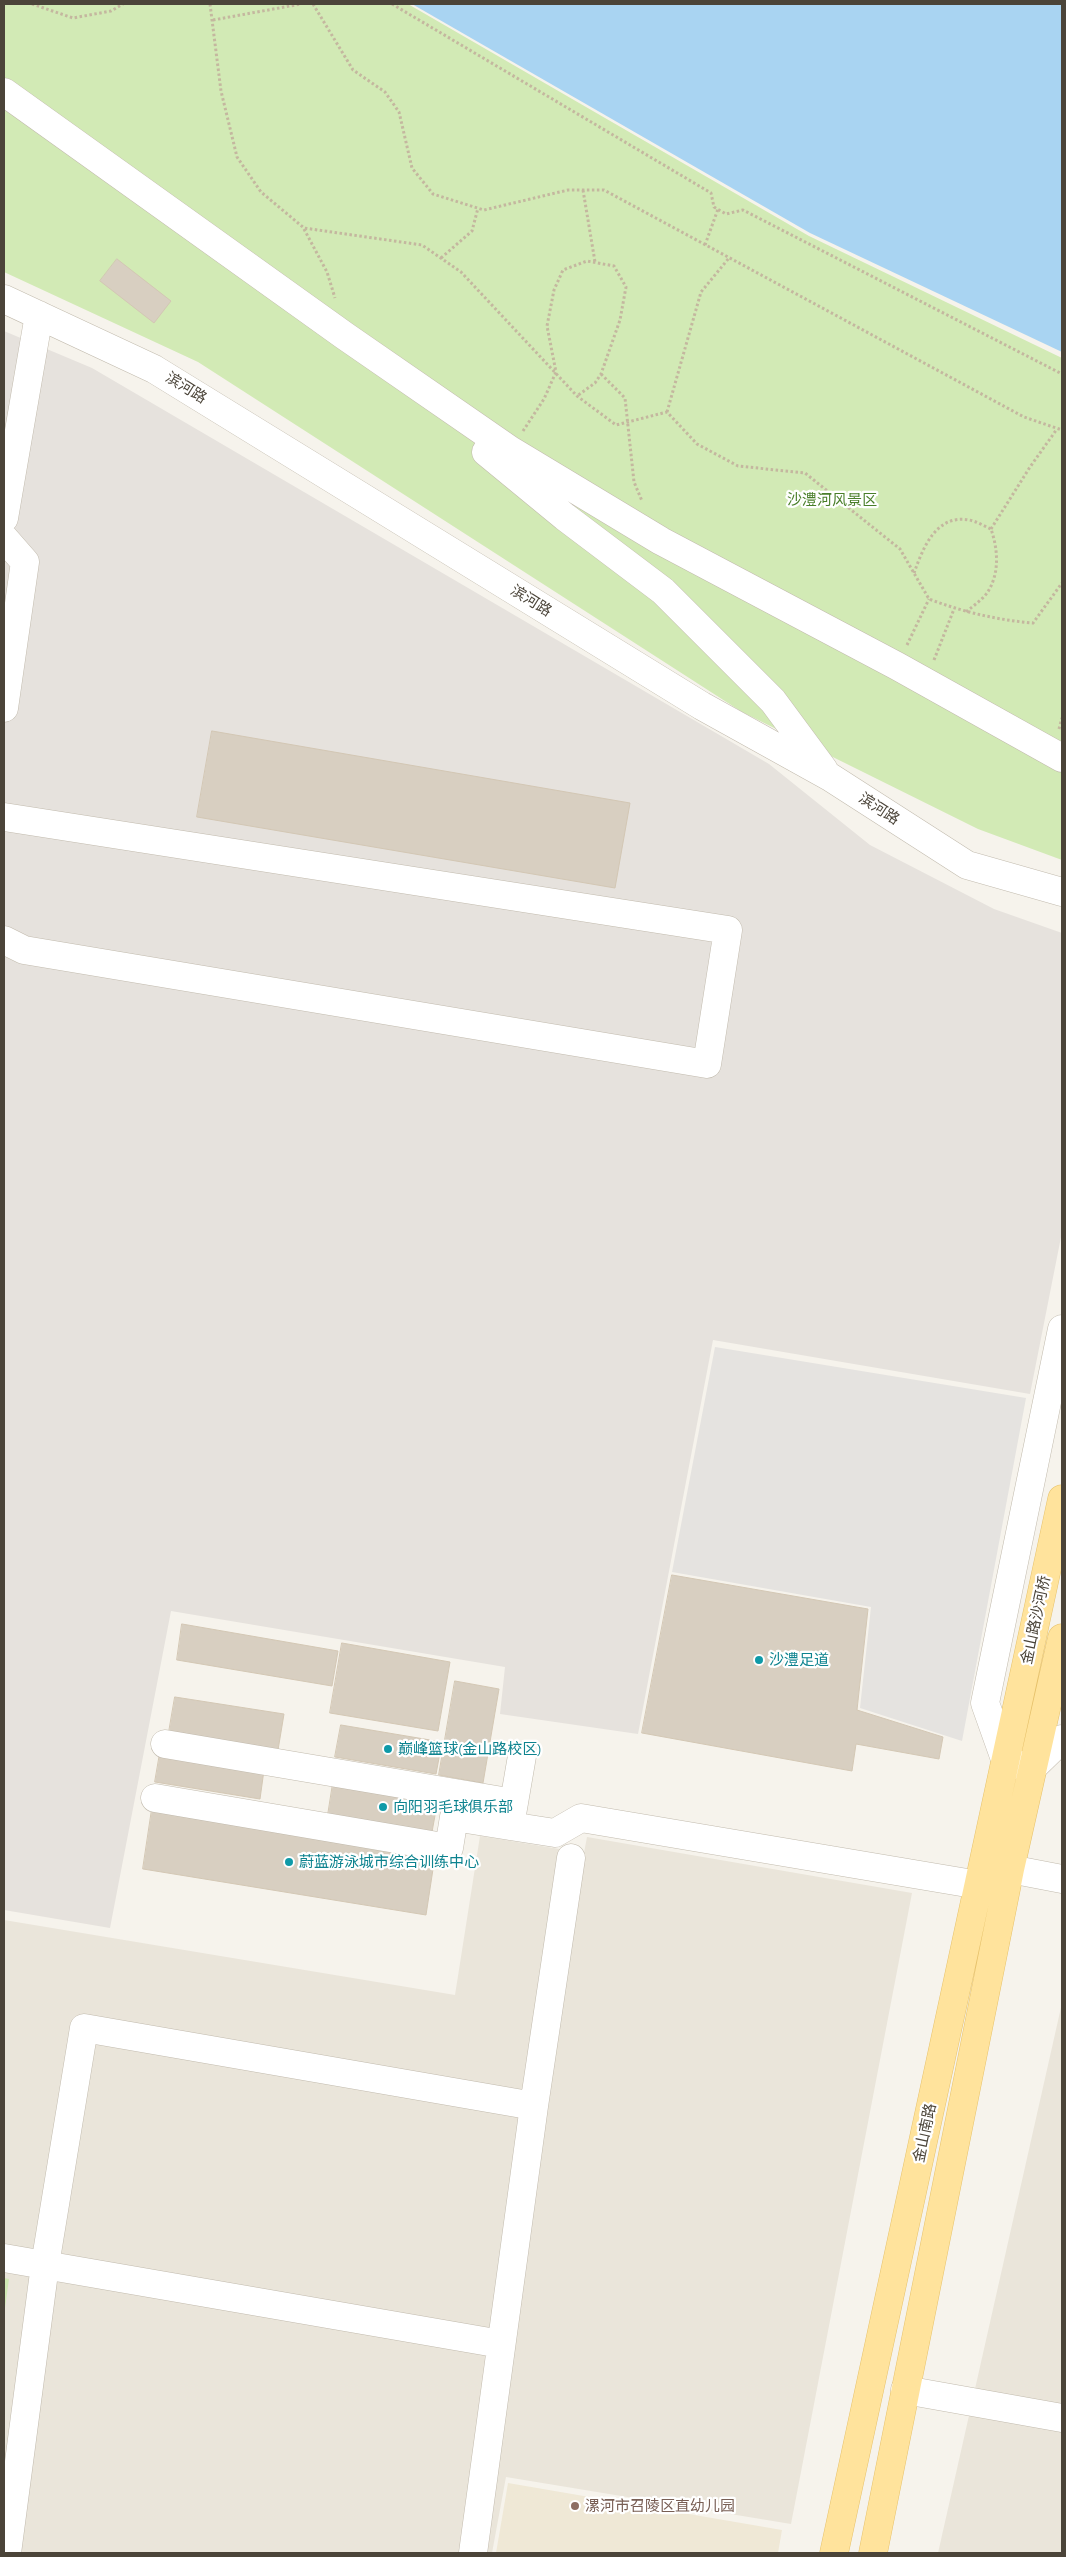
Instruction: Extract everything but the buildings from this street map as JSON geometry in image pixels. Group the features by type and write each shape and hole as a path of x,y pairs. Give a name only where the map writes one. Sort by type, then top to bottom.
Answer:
{"main road":[{"name":"金山路沙河桥","path":"1016,1712 1062,1499"},
{"name":"金山路沙河桥","path":"1045,1716 1062,1638"},
{"name":"金山南路","path":"834,2553 1016,1712"},
{"name":"金山南路","path":"873,2553 1010,1869 1045,1716"}],"street":[{"path":"4,92 344,336 510,450 661,541 897,666 1062,758"},
{"name":"滨河路","path":"4,299 154,369 702,706 830,777 967,865 1062,892"},
{"path":"4,518 39,315"},
{"path":"468,420 486,452 565,517 663,591 773,701 830,777"},
{"path":"4,538 25,562 4,708"},
{"path":"4,816 728,930 707,1064 24,950 4,940"},
{"path":"1062,1329 986,1703 1006,1762 1032,1768 1062,1739"},
{"path":"165,1744 512,1815 555,1833 581,1818 979,1885"},
{"path":"512,1815 522,1756"},
{"path":"155,1798 448,1848 454,1817 512,1815"},
{"path":"473,2553 534,2106 571,1858"},
{"path":"1010,1869 1062,1879"},
{"path":"7,2553 45,2265 84,2028 534,2106"},
{"path":"4,2258 502,2344"},
{"path":"905,2390 1062,2418"}],"path":[{"path":"32,4 73,18 111,11 123,4"},
{"path":"210,4 221,90 237,157 261,192 304,228 327,272 344,336"},
{"path":"213,20 301,4"},
{"path":"313,4 353,70 385,92 400,112 412,168 433,194 484,210 568,190 604,190 1024,417 1062,430"},
{"path":"392,4 711,193 714,207 726,214 743,210 1062,374"},
{"path":"583,190 594,262"},
{"path":"441,258 472,231 478,208"},
{"path":"705,245 718,209"},
{"path":"304,228 422,245 461,272 556,372 576,396 616,425 667,412"},
{"path":"667,412 701,292 729,258"},
{"path":"510,450 544,399 556,372 547,326 554,290 563,270 587,261 614,266 626,287 620,320 601,374 594,383 576,396"},
{"path":"601,374 625,398 634,482 645,507"},
{"path":"667,412 697,444 738,466 805,473 900,549 928,599 966,612 1006,620 1033,622 1062,582"},
{"path":"966,612 987,593 995,571 997,549 991,529 1030,467 1058,429"},
{"path":"914,573 925,543 945,522 968,520 991,529"},
{"path":"897,666 928,599"},
{"path":"925,682 954,609"}],"shaded area":[{"path":"4,331 92,368 769,764 870,845 994,909 1062,933 1062,1232 1030,1394 713,1340 638,1734 500,1714 505,1667 171,1611 110,1928 4,1910"},
{"path":"715,1347 1026,1398 962,1741 860,1708 871,1607 672,1572"},
{"path":"480,1836 584,1853 587,1837 912,1893 791,2524 506,2477 492,2553 4,2553 4,1920 455,1995"},
{"path":"1062,2003 1062,2553 938,2553"},
{"name":"漯河市召陵区直幼儿园","path":"508,2483 782,2530 778,2553 496,2553"}],"green space":[{"name":"沙澧河风景区","path":"4,4 408,4 809,236 1062,358 1062,860 978,829 742,712 198,362 4,272"},
{"path":"4,2278 9,2279 4,2315"}],"water":[{"path":"412,4 1062,4 1062,352 810,233"}],"place":[{"name":"沙澧足道","path":"759,1660"},
{"name":"巅峰篮球(金山路校区)","path":"388,1749"},
{"name":"向阳羽毛球俱乐部","path":"383,1807"},
{"name":"蔚蓝游泳城市综合训练中心","path":"289,1862"},
{"name":"漯河市召陵区直幼儿园","path":"575,2506"}]}
